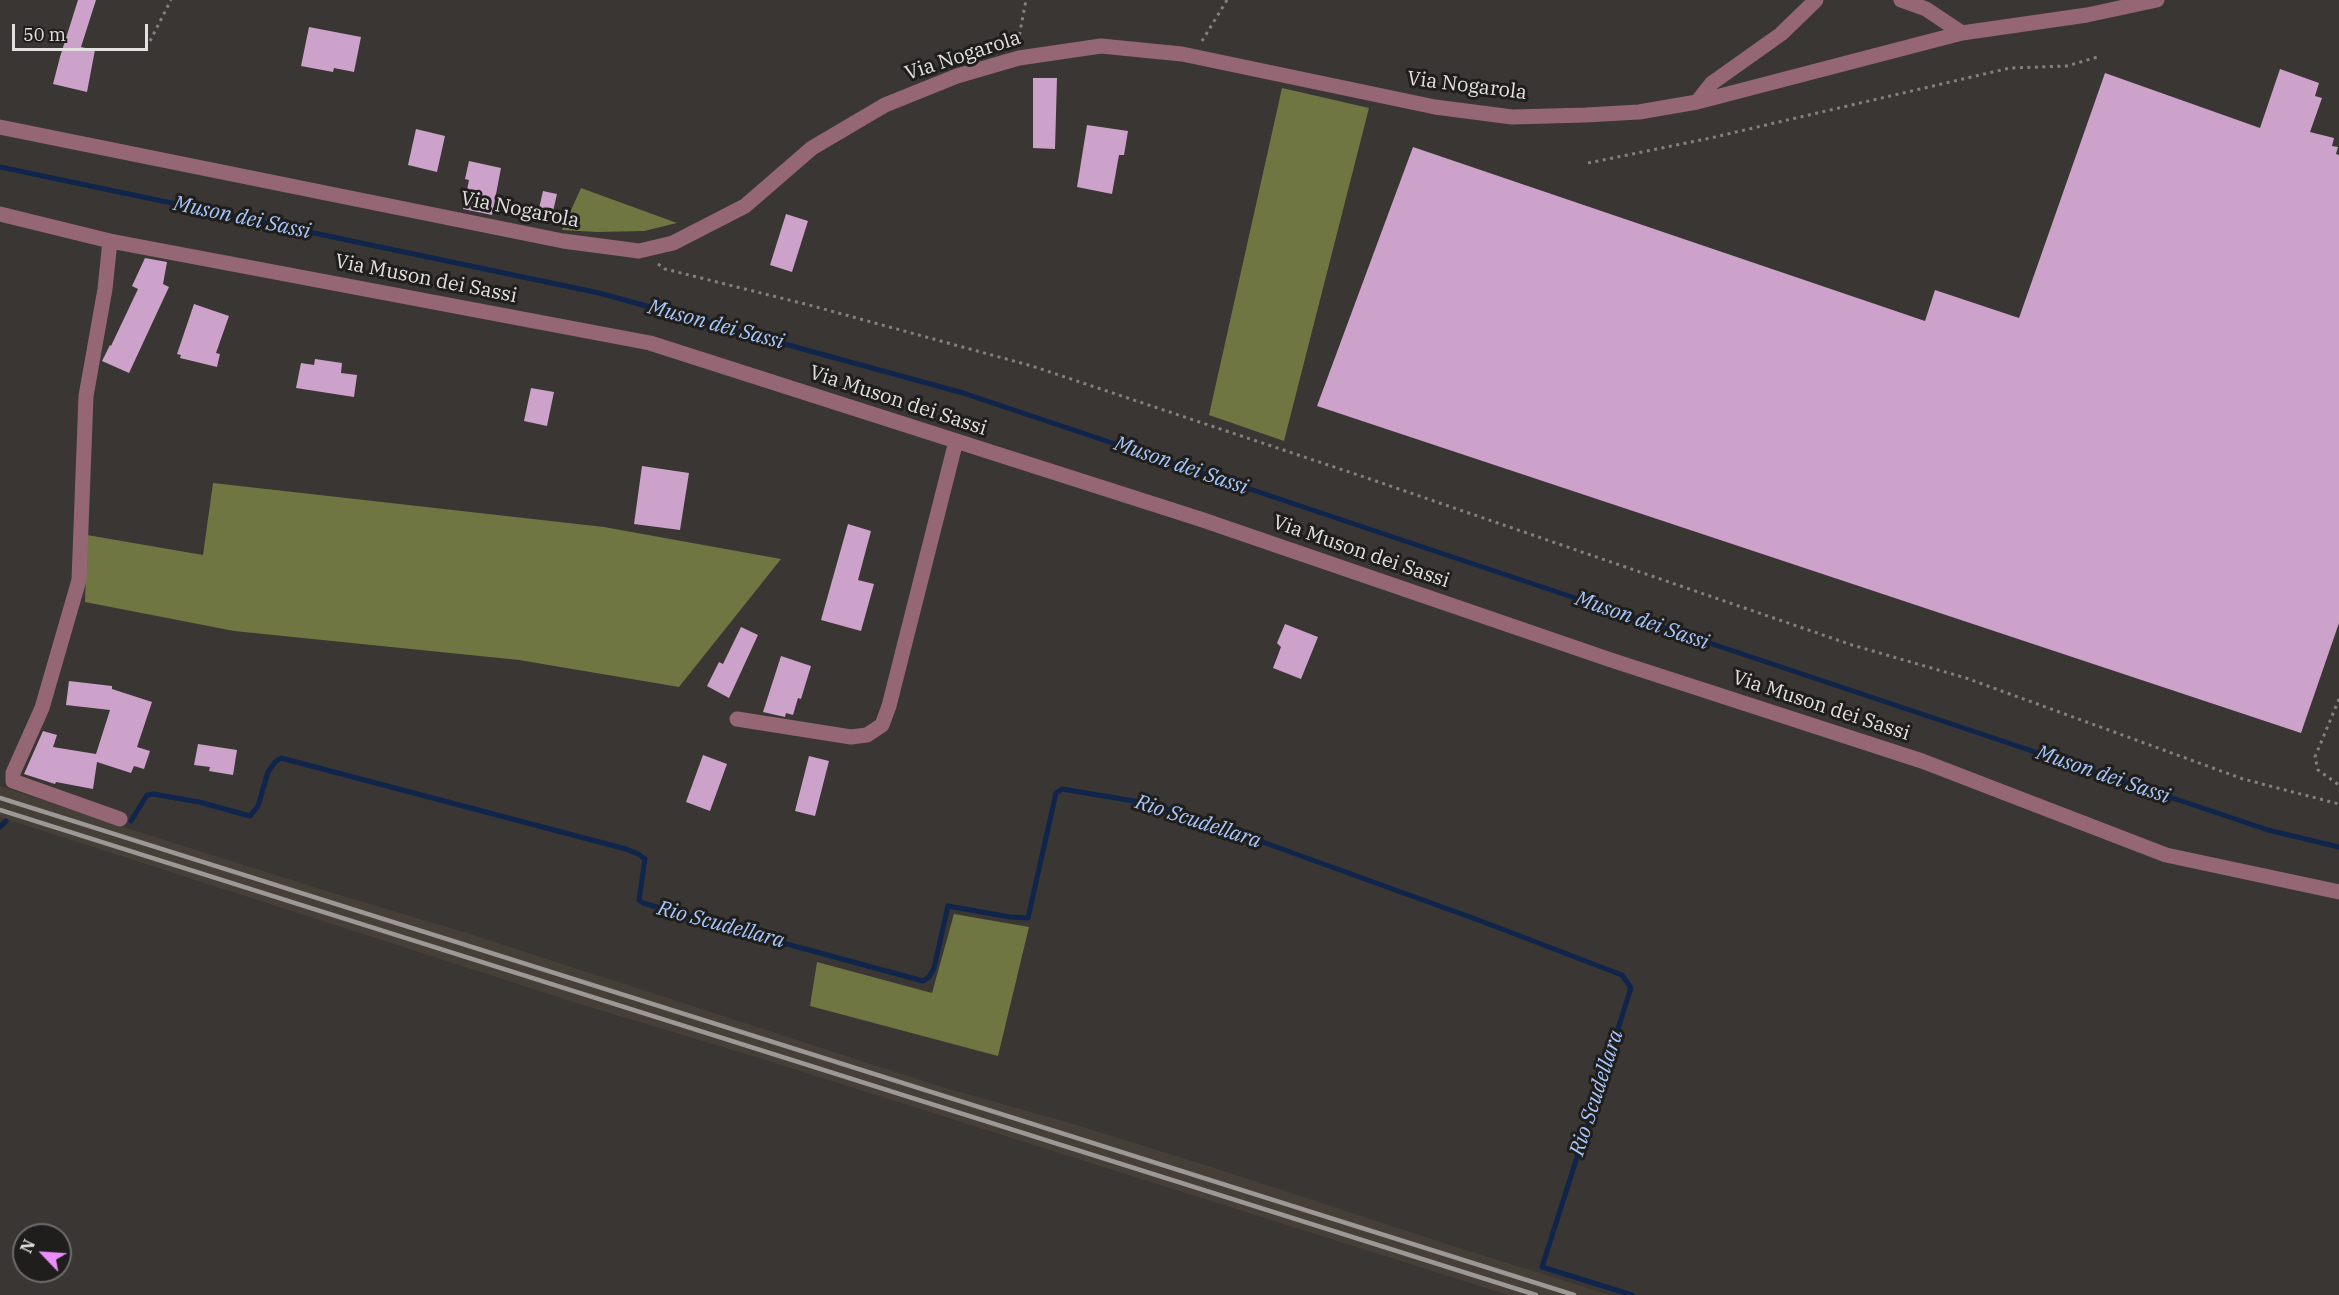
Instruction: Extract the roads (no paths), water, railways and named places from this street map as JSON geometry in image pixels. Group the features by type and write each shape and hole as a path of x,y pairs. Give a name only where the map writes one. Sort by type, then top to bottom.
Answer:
{"street":[{"path":"1697,102 1712,83 1781,34 1816,0"},
{"path":"1901,0 1926,9 1962,33"},
{"name":"Via Nogarola","path":"0,127 563,242 639,251 673,243 745,206 812,148 885,105 957,76 1023,57 1101,46 1194,56 1436,107 1512,117 1639,112 1697,102 1962,33 2087,15 2157,0"},
{"name":"Via Muson dei Sassi","path":"0,214 110,241 650,344 1200,519 1611,660 1922,761 2166,855 2339,892"},
{"path":"110,241 105,289 86,396 79,580 42,708 13,773 13,781 120,819"},
{"path":"737,719 851,737 867,735 882,725 889,706 956,441"}],"waterway":[{"name":"Muson dei Sassi","path":"0,167 599,293 963,393 2268,830 2339,847"},
{"name":"Rio Scudellara","path":"131,821 147,795 153,794 199,802 250,816 258,806 268,772 281,758 626,849 645,859 639,900 643,903 923,981 929,977 934,968 948,906 1028,918 1056,793 1062,789 1146,803 1188,815 1481,921 1622,975 1631,988 1542,1267 1632,1295"},
{"name":"Rio Scudellara","path":"0,827 6,821"}],"railway":[{"path":"0,798 1574,1295"},
{"path":"0,810 1536,1295"}]}
